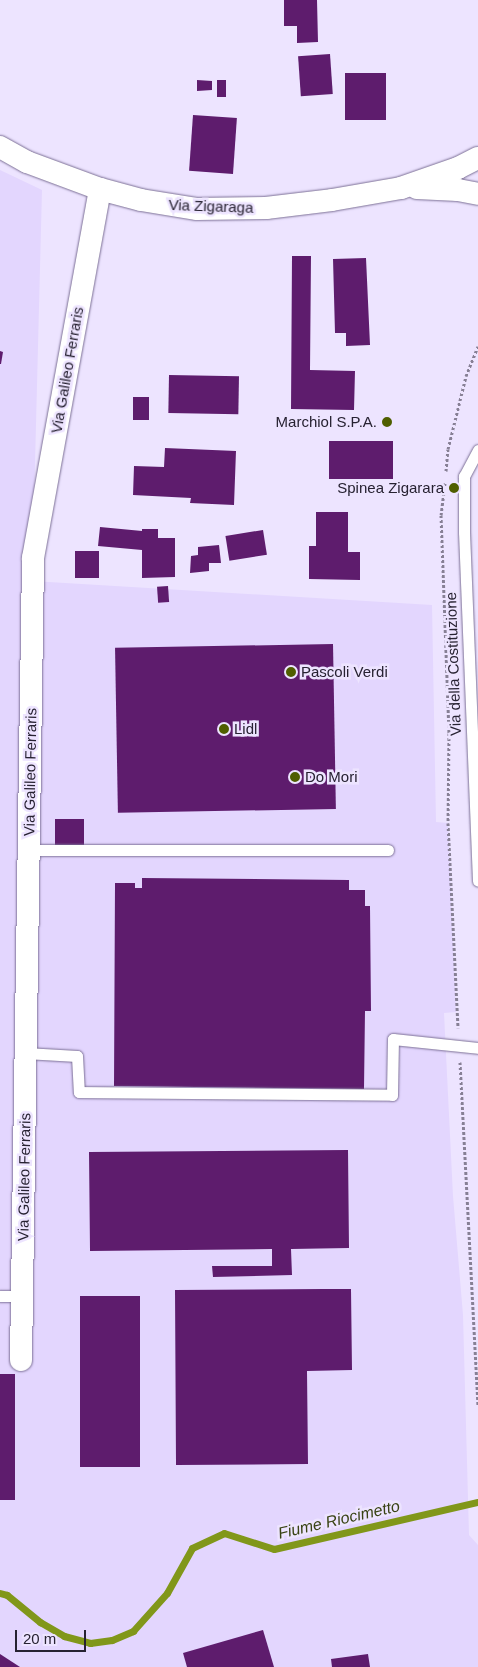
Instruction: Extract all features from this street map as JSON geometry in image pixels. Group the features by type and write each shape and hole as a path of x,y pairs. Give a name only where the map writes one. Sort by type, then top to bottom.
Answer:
{"street":[{"name":"Via Zigaraga","path":"0,147 27,162 100,189 172,206 234,210 332,200 401,188 458,168 478,158"},
{"name":"Via Zigaraga","path":"401,188 458,190 478,194"},
{"name":"Via Galileo Ferraris","path":"21,1360 11,1296 26,1053 33,558 100,189"}],"lane":[{"name":"Via della Costituzione","path":"478,450 464,476 464,523 478,881"},
{"path":"29,850 388,850"},
{"path":"26,1053 77,1056 79,1092 392,1094 393,1039 478,1048"}],"path":[{"path":"478,346 466,376 448,449 441,515 449,733 448,823 478,1406"}],"shaded area":[{"path":"0,170 42,190 32,581 432,605 436,822 448,823 456,1012 444,1013 453,1196 463,1315 469,1535 478,1545 478,1667 0,1667"}],"building":[{"path":"284,0 317,0 318,42 297,43 297,26 284,26"},
{"path":"330,54 333,94 301,96 298,56"},
{"path":"345,73 386,73 386,120 345,120"},
{"path":"197,80 212,81 212,90 197,91"},
{"path":"217,80 226,80 226,97 217,97"},
{"path":"193,115 237,118 233,174 189,171"},
{"path":"292,256 311,256 310,370 355,371 354,410 291,409"},
{"path":"366,258 370,345 346,346 346,333 335,333 333,259"},
{"path":"0,351 3,352 1,364 0,364"},
{"path":"169,375 239,376 238,414 168,413"},
{"path":"133,397 149,397 149,420 133,420"},
{"path":"329,441 393,441 393,479 329,479"},
{"path":"165,448 236,451 234,505 190,503 191,498 133,495 134,466 164,467"},
{"path":"316,512 348,512 348,552 360,552 360,580 309,579 309,546 316,546"},
{"path":"100,527 142,531 142,529 158,529 158,538 175,538 175,577 142,578 142,550 98,546"},
{"path":"263,530 267,555 229,561 225,536"},
{"path":"219,545 221,563 209,563 209,571 190,573 191,556 198,555 198,547"},
{"path":"75,551 99,551 99,578 75,578"},
{"path":"168,586 169,602 158,603 157,587"},
{"name":"Lidl","path":"333,644 336,809 118,813 115,648"},
{"path":"55,819 84,819 84,848 55,848"},
{"path":"142,878 349,880 349,890 365,890 365,906 370,906 371,1011 365,1011 364,1089 114,1086 115,883 135,883 135,888 142,888"},
{"path":"348,1150 349,1248 291,1249 292,1275 213,1277 212,1266 272,1266 272,1249 90,1251 89,1152"},
{"path":"351,1289 352,1370 307,1371 308,1464 176,1465 175,1290"},
{"path":"80,1296 140,1296 140,1467 80,1467"},
{"path":"0,1374 15,1374 15,1500 0,1500"},
{"path":"263,1630 274,1667 187,1667 183,1653"},
{"path":"0,1654 20,1667 0,1667"},
{"path":"368,1654 370,1667 332,1667 331,1659"}],"waterway":[{"name":"Fiume Riocimetto","path":"0,1593 7,1595 40,1622 64,1636 90,1643 112,1640 133,1631 167,1593 192,1548 224,1533 274,1549 478,1502"}],"place":[{"name":"Marchiol S.P.A.","path":"387,422"},
{"name":"Spinea Zigarara","path":"454,488"},
{"name":"Pascoli Verdi","path":"291,672"},
{"name":"Lidl","path":"224,729"},
{"name":"Do Mori","path":"295,777"}]}
